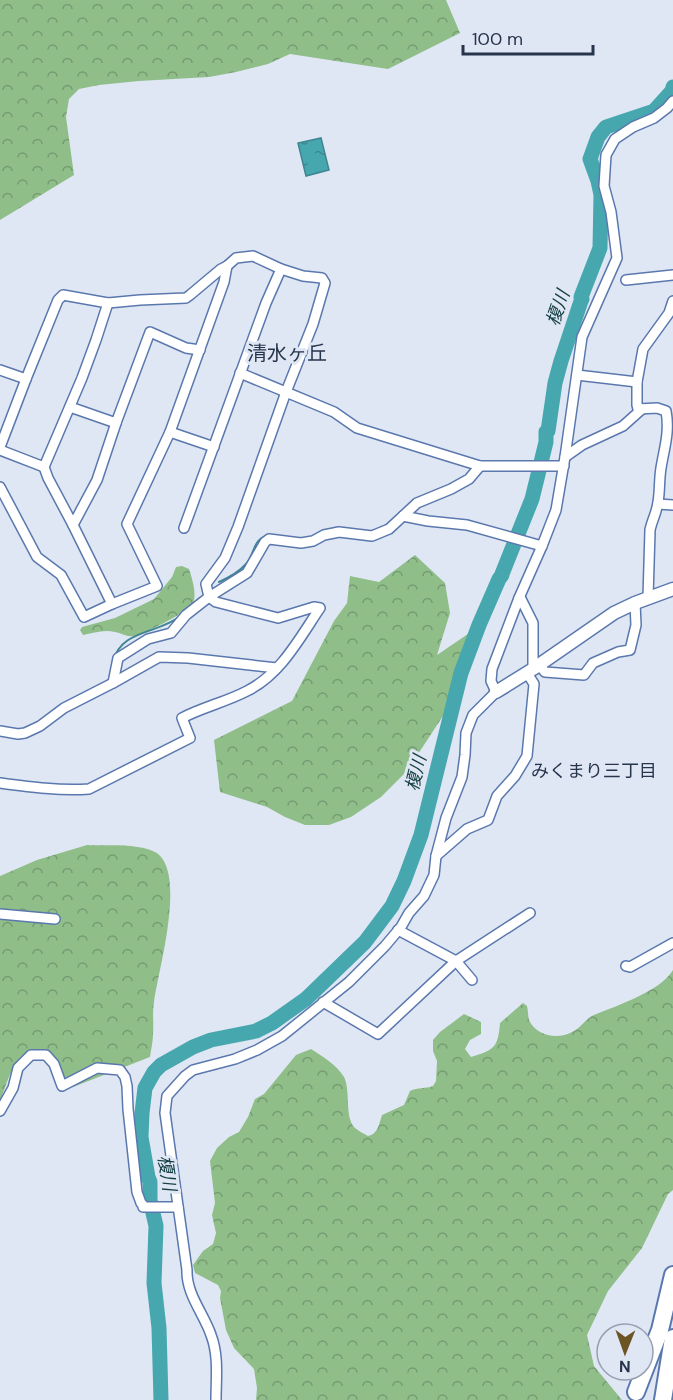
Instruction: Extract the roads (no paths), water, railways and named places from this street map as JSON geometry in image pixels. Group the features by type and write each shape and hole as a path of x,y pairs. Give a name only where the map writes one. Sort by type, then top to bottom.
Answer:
{"highway":[{"path":"636,1392 660,1330 673,1275"},
{"path":"663,1400 673,1338"}],"street":[{"path":"496,692 491,681 492,669 556,510 582,338 617,258 611,212 604,186 606,155 615,139 633,127 654,118 673,101"},
{"path":"0,783 47,789 89,789 190,738 182,718 247,692 266,680 291,652 320,608 314,607 278,618 216,602 209,597 206,584 225,558 238,526 313,324 325,283 322,278 303,276 281,269 253,256 236,258 186,298 108,303 63,295 58,300 0,449 44,467"},
{"path":"0,487 37,557 61,575 84,617 157,586 127,524 170,432 224,282 227,266"},
{"path":"184,528 240,373 281,269"},
{"path":"626,280 673,275"},
{"path":"648,598 650,530 658,504 668,422 666,411 657,408 638,409 637,382 643,349 671,314 673,301"},
{"path":"108,303 70,407 44,467 112,604"},
{"path":"73,525 97,480 150,332 186,348 200,350"},
{"path":"0,370 26,379"},
{"path":"240,373 334,412 357,428 480,466 564,462 582,446 623,426 642,409"},
{"path":"578,375 637,382"},
{"path":"70,407 116,423"},
{"path":"170,432 214,447"},
{"path":"113,683 118,658 148,639 171,633 186,615 247,573 269,539 301,543 339,532 372,536 389,529 417,503 451,489 469,478 480,466"},
{"path":"658,504 673,505"},
{"path":"403,516 467,525 542,546"},
{"path":"216,1400 217,1361 212,1336 187,1278 165,1113 167,1096 193,1070 235,1059 282,1036 349,982 398,930 424,896 434,875 436,856 446,818 462,777 466,733 473,715 496,692 614,613 673,589"},
{"path":"436,856 467,829 488,820 497,796 515,776 527,756 534,684 533,623 519,598"},
{"path":"533,669 584,675 593,663 618,652 630,650 636,625 636,603"},
{"path":"0,731 25,734 64,708 159,657 277,668"},
{"path":"323,1002 378,1034 456,961 530,913"},
{"path":"0,914 55,920"},
{"path":"398,930 456,961 472,980"},
{"path":"626,966 630,967 673,943"},
{"path":"0,1111 13,1088 18,1068 31,1055 46,1055 54,1064 62,1086 96,1068 120,1070 127,1086 136,1180 141,1203 143,1207 178,1207"}],"water":[{"path":"321,138 329,170 306,176 298,143"}],"waterway":[{"name":"榎川","path":"161,1400 159,1328 154,1283 156,1226 141,1137 145,1088 161,1065 193,1047 211,1040 256,1031 272,1023 306,999 365,942 392,906 421,835 461,673 532,499 546,442 555,383 581,297 600,248 601,195 590,159 598,137 606,127 654,111 673,87"},
{"path":"219,582 243,567 260,539 269,536"},
{"path":"194,603 200,598"},
{"path":"113,662 117,652 131,638 170,623 179,617"}],"district":[{"name":"清水ヶ丘","path":"287,353"},
{"name":"みくまり三丁目","path":"594,771"}]}
